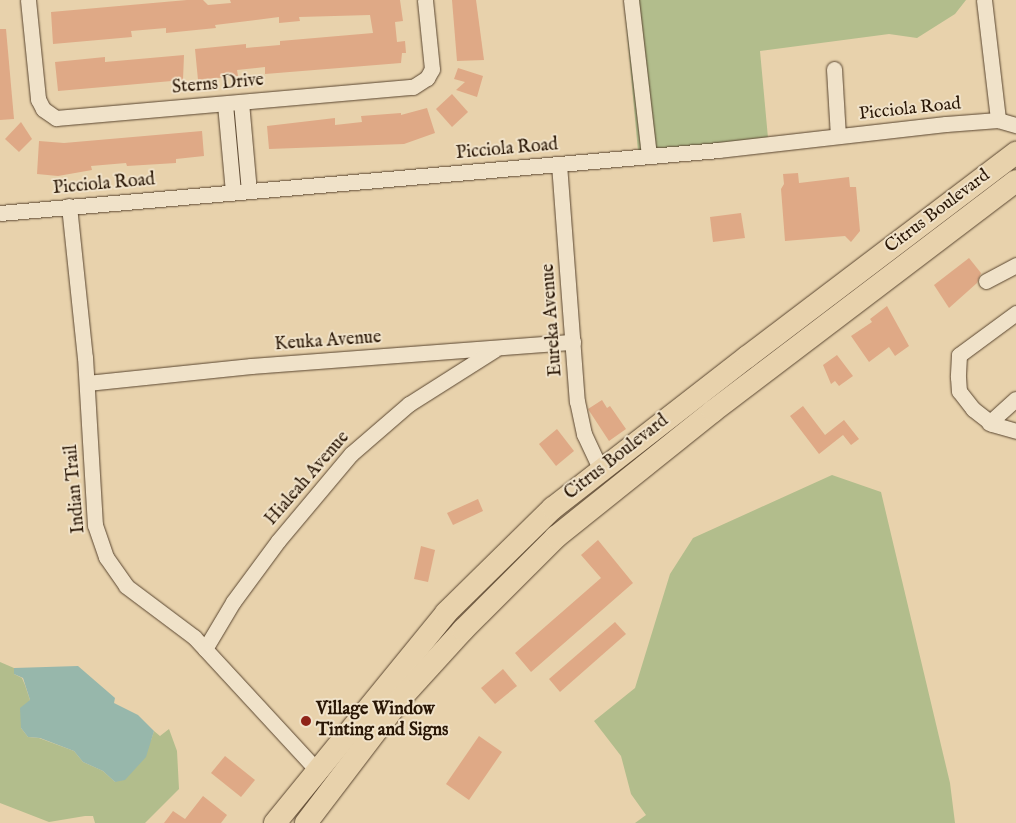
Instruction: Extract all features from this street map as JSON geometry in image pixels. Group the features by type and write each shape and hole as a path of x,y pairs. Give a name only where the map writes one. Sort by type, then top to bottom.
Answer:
{"highway":[{"name":"Citrus Boulevard","path":"275,823 316,769 452,608 543,518 600,470 708,386 1016,153"},
{"name":"Citrus Boulevard","path":"306,823 402,697 507,585 556,537 606,495 1016,181"},
{"path":"606,495 615,471 671,426 708,386"},
{"path":"507,585 529,551 592,490 600,470"},
{"path":"342,776 345,750 380,708 399,669"},
{"path":"292,823 318,783 316,769"}],"street":[{"name":"Sterns Drive","path":"28,0 38,99 50,115 56,118 413,87 421,84 432,69 425,0"},
{"path":"631,0 649,156"},
{"path":"984,0 998,120"},
{"path":"834,69 838,136"},
{"path":"241,102 249,191"},
{"path":"225,104 233,192"},
{"name":"Picciola Road","path":"0,213 649,156 998,120 1016,126"},
{"name":"Eureka Avenue","path":"559,164 573,342 584,434 600,470"},
{"name":"Indian Trail","path":"69,206 87,383 95,525 106,557 126,586 194,637 316,769"},
{"path":"986,281 1016,266"},
{"path":"1016,313 959,355 960,390 973,409 989,422 1016,431"},
{"name":"Keuka Avenue","path":"87,383 251,366 573,342"},
{"name":"Hialeah Avenue","path":"205,649 233,602 278,541 351,454 409,404 497,348"},
{"path":"989,422 1016,399"}],"green space":[{"path":"624,0 966,0 955,14 917,38 889,34 760,51 768,138 638,151"},
{"path":"832,475 881,492 950,783 955,823 635,823 646,815 631,794 621,756 594,721 635,688 670,574 693,538"},
{"path":"0,662 14,668 14,674 22,678 25,685 30,700 21,728 28,737 39,738 74,751 83,762 103,771 115,782 151,740 154,731 160,736 169,729 177,751 179,789 145,823 95,823 93,816 49,822 0,803"}],"shaded area":[{"path":"78,666 115,698 114,703 138,715 154,731 146,757 125,780 115,782 103,771 83,762 74,751 40,738 28,737 21,728 20,708 30,700 23,678 14,674 14,668"}],"building":[{"path":"203,0 208,5 231,3 230,0 400,0 403,21 395,22 397,42 405,41 406,53 402,53 401,63 265,74 265,67 237,70 238,76 198,80 195,49 246,44 246,48 280,45 280,41 373,33 370,15 299,17 300,21 279,23 279,17 215,25 216,28 166,33 166,28 131,31 132,37 53,44 51,12"},
{"path":"452,0 476,0 484,60 457,61"},
{"path":"0,29 6,29 14,119 0,120"},
{"path":"184,55 183,80 58,91 55,62 105,57 105,62"},
{"path":"458,68 483,76 477,97 456,90 465,82 454,79"},
{"path":"452,94 468,112 452,127 436,109"},
{"path":"427,108 435,133 404,144 269,149 267,126 335,118 335,125 362,122 361,116 401,113 401,115"},
{"path":"21,122 32,139 19,152 5,139"},
{"path":"202,131 204,156 176,159 176,163 127,166 126,163 91,166 92,170 58,176 37,174 39,141 64,143"},
{"path":"798,173 799,183 849,177 850,187 856,187 860,231 851,242 845,236 785,241 781,189 784,184 783,174"},
{"path":"741,213 745,238 713,242 710,217"},
{"path":"969,258 981,273 977,283 949,308 934,285"},
{"path":"887,306 909,346 895,356 889,347 869,362 851,336 872,322 870,319"},
{"path":"837,355 853,376 839,386 835,381 831,384 823,365"},
{"path":"602,400 607,408 610,406 626,429 609,441 588,409"},
{"path":"803,406 825,435 844,420 859,439 851,445 843,435 819,454 790,416"},
{"path":"557,429 574,451 556,466 539,444"},
{"path":"478,499 483,511 453,525 447,513"},
{"path":"598,540 633,583 531,672 515,653 601,578 581,555"},
{"path":"421,546 435,550 428,582 414,579"},
{"path":"615,622 626,634 560,692 549,679"},
{"path":"503,669 517,686 495,704 481,688"},
{"path":"479,736 502,752 469,800 446,784"},
{"path":"225,756 255,780 241,797 211,773"},
{"path":"203,796 227,815 221,823 164,823 173,811 185,819"}],"place":[{"name":"Village Window Tinting and Signs","path":"306,721"}]}
